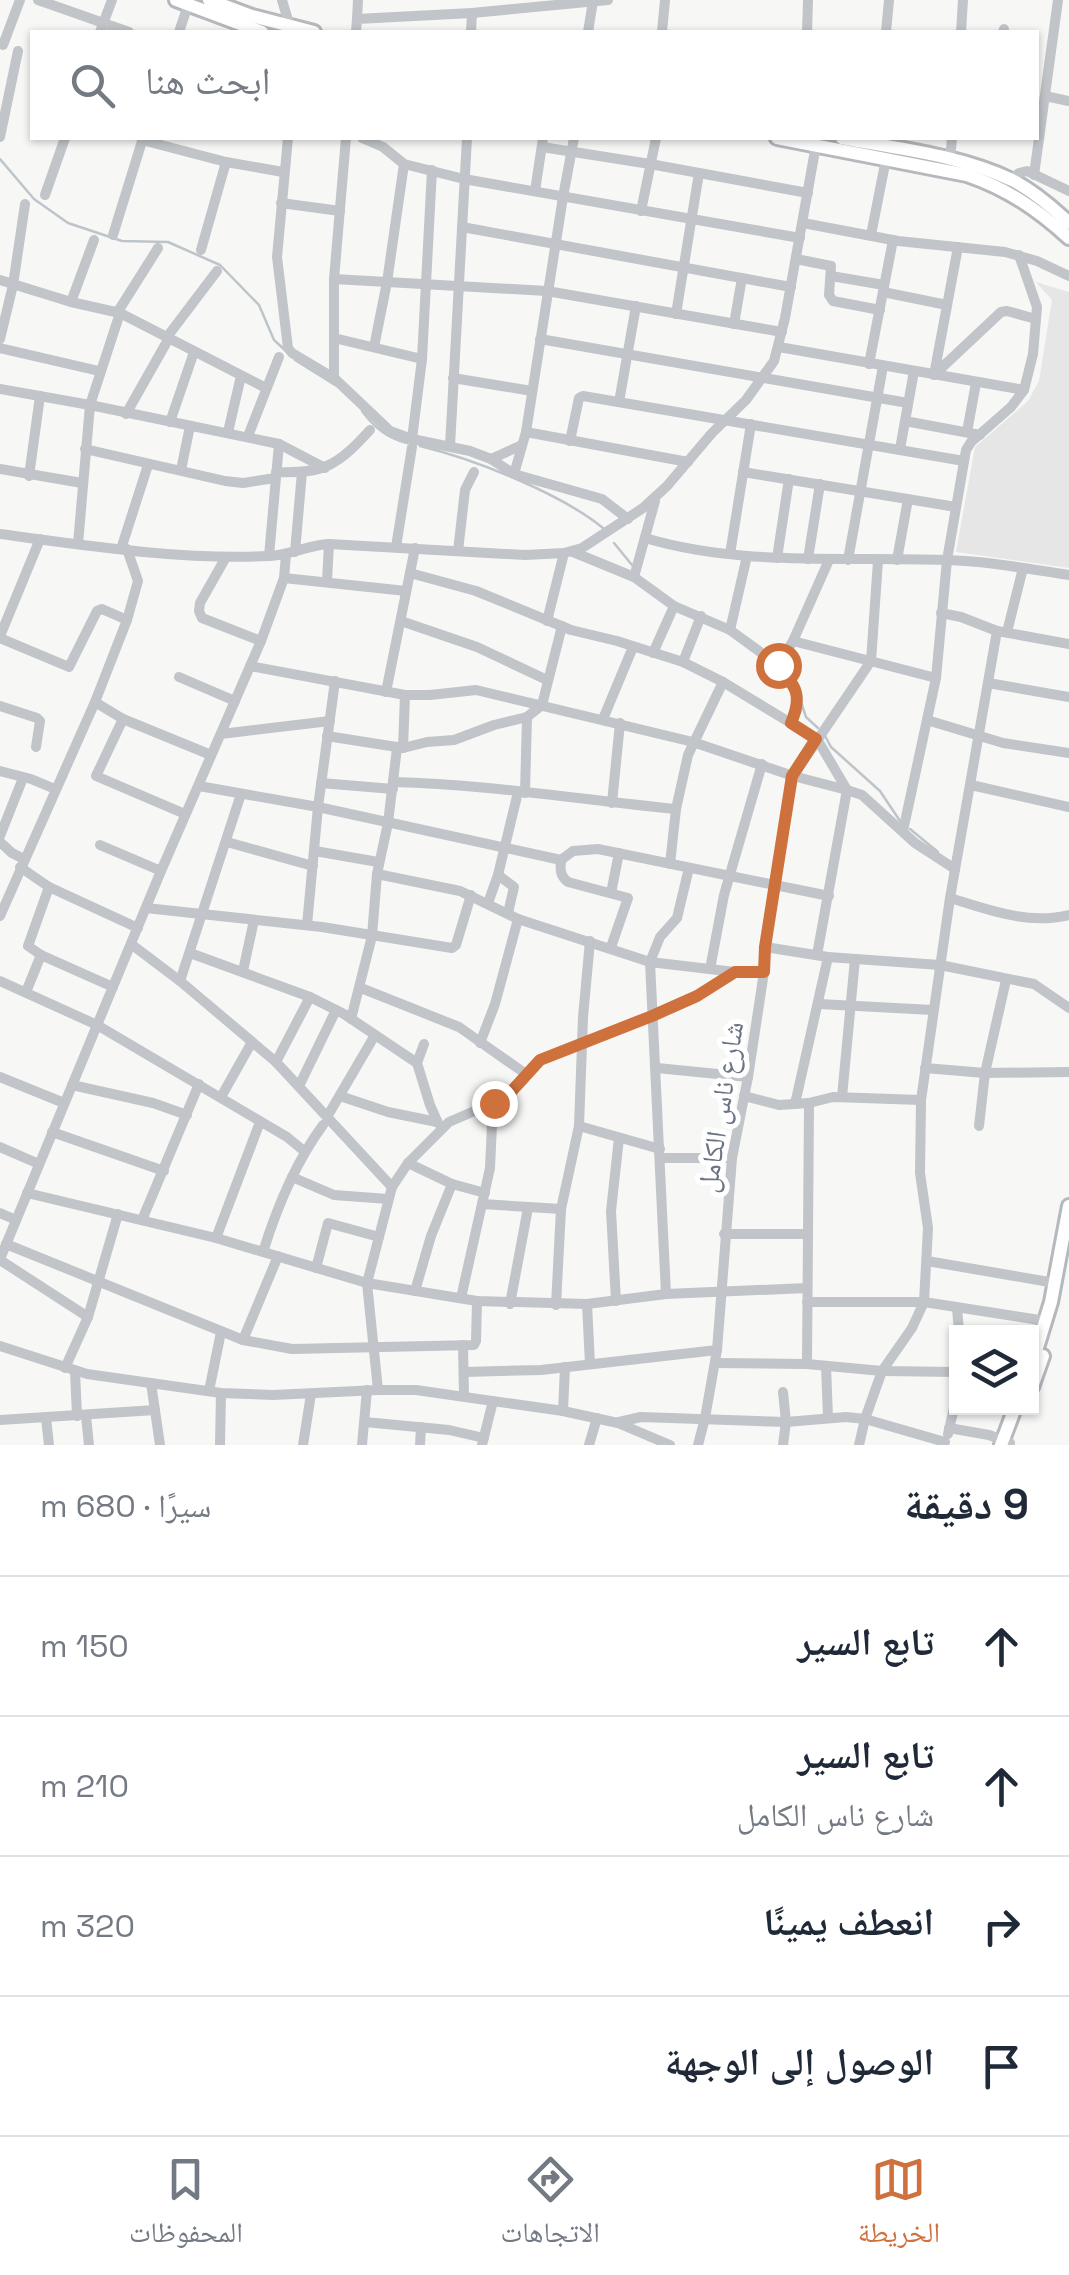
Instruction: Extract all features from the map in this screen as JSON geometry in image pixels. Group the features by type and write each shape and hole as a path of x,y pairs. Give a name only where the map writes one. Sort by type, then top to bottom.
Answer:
{"main road":[{"path":"182,2 220,6 259,30"},
{"path":"249,22 306,30"},
{"path":"787,140 986,182 1017,196 1069,238"},
{"path":"852,140 950,160 1011,180 1035,194 1069,223"},
{"path":"1039,1342 1069,1206"},
{"path":"1039,1366 1058,1310 1069,1253"},
{"path":"1006,1443 1013,1415"},
{"path":"1006,1443 1020,1415"}],"street":[{"path":"20,0 2,44 30,55"},
{"path":"38,0 102,28 112,0"},
{"path":"282,0 290,26"},
{"path":"356,30 358,0"},
{"path":"357,19 608,0"},
{"path":"662,30 665,0"},
{"path":"807,30 808,0"},
{"path":"886,30 889,0"},
{"path":"961,30 963,0"},
{"path":"1058,0 1041,103 1069,101"},
{"path":"181,30 182,2"},
{"path":"588,30 592,2"},
{"path":"471,30 472,13"},
{"path":"1055,17 1069,20"},
{"path":"0,137 18,51"},
{"path":"45,195 63,140"},
{"path":"113,235 142,140"},
{"path":"146,140 226,162 283,172"},
{"path":"288,140 277,257 286,343 292,354 334,378 384,428 412,443 450,446 491,459 514,474 602,500 628,519"},
{"path":"334,378 334,280 346,140"},
{"path":"367,140 404,164 464,179 800,238"},
{"path":"450,446 467,140"},
{"path":"514,474 526,432 574,140"},
{"path":"641,211 656,140"},
{"path":"950,160 952,140"},
{"path":"1034,175 1037,140"},
{"path":"535,191 542,142 571,152 808,193"},
{"path":"547,620 568,552 628,519 656,497 763,379 779,347 816,145"},
{"path":"871,236 886,159"},
{"path":"201,250 226,162"},
{"path":"374,347 404,164"},
{"path":"396,547 422,360 432,170"},
{"path":"1011,180 1019,172 1027,171 1069,191"},
{"path":"676,314 700,173"},
{"path":"281,203 340,211"},
{"path":"0,339 25,204"},
{"path":"803,223 893,240 1018,255 1069,276"},
{"path":"462,226 791,286"},
{"path":"72,302 94,240"},
{"path":"869,364 893,240"},
{"path":"78,544 90,405 118,313 158,248"},
{"path":"934,375 958,248"},
{"path":"903,831 936,678 947,560 966,450 1024,390 1032,354 1036,300 1018,255"},
{"path":"796,259 831,266 829,295 833,301 880,310"},
{"path":"126,414 168,338 217,271"},
{"path":"831,276 947,305"},
{"path":"734,324 742,278"},
{"path":"0,280 118,313 266,388"},
{"path":"334,280 548,291 782,332"},
{"path":"619,402 636,306"},
{"path":"934,375 1001,312 1036,319"},
{"path":"334,338 422,360"},
{"path":"540,339 908,403"},
{"path":"779,347 1024,390"},
{"path":"0,348 100,371"},
{"path":"170,422 194,352"},
{"path":"248,436 279,357"},
{"path":"848,560 883,366"},
{"path":"900,449 914,372"},
{"path":"228,432 242,376"},
{"path":"453,378 532,391"},
{"path":"967,432 976,383"},
{"path":"0,389 248,436 279,444 325,468"},
{"path":"29,476 40,396"},
{"path":"570,441 581,396 964,461"},
{"path":"905,421 980,435"},
{"path":"730,554 751,424"},
{"path":"181,470 190,426"},
{"path":"85,449 243,483 325,468 350,452 370,430"},
{"path":"526,432 688,462"},
{"path":"268,556 279,444"},
{"path":"491,459 522,445"},
{"path":"0,916 96,702 126,620 138,581 124,549 148,465"},
{"path":"0,470 82,483"},
{"path":"88,1317 0,1260 160,871 261,640 292,549 302,472"},
{"path":"458,551 465,490 474,472"},
{"path":"744,472 956,507"},
{"path":"777,558 789,479"},
{"path":"808,559 820,484"},
{"path":"634,576 656,497"},
{"path":"897,560 908,499"},
{"path":"0,534 226,557 268,556 316,544 525,555 568,552 634,576 674,606 730,630 778,665 796,689 797,710 791,723"},
{"path":"645,538 748,556 947,560 1069,575"},
{"path":"40,539 0,637 70,667 97,610 126,620"},
{"path":"270,540 292,549"},
{"path":"326,581 329,544"},
{"path":"386,692 414,548"},
{"path":"730,630 748,556"},
{"path":"226,557 199,611 202,618 261,640"},
{"path":"778,665 793,642 830,560"},
{"path":"792,776 871,661 878,560"},
{"path":"859,1445 882,1371 912,1328 924,1302 928,1228 920,1173 925,1068 988,683 1023,568"},
{"path":"410,573 476,592 562,626 684,662 816,739 847,790 828,896 819,1004 795,1104"},
{"path":"284,578 406,591"},
{"path":"0,599 14,605"},
{"path":"654,653 674,606"},
{"path":"941,613 1002,632 1069,644"},
{"path":"684,662 701,616"},
{"path":"402,621 477,646 547,680"},
{"path":"327,736 400,748 454,740 527,717 542,705 562,626"},
{"path":"793,642 936,678"},
{"path":"604,719 633,647"},
{"path":"250,666 405,695 476,690 693,742 862,795 929,853 955,869"},
{"path":"179,677 235,700"},
{"path":"307,925 335,681"},
{"path":"670,864 676,809 688,755 723,682"},
{"path":"988,683 1069,697"},
{"path":"352,1019 372,936 377,868 388,823 405,695"},
{"path":"96,702 123,719 211,756"},
{"path":"0,706 40,720 36,748"},
{"path":"488,903 522,792 527,717"},
{"path":"123,719 96,776 185,814"},
{"path":"221,734 330,720"},
{"path":"928,720 1003,743 1069,753"},
{"path":"612,802 620,724"},
{"path":"710,970 729,876 762,764"},
{"path":"0,772 55,789"},
{"name":"شارع ناس الكامل","path":"698,1445 717,1350 732,1158 748,1076 792,776"},
{"path":"23,778 0,839 50,887 138,928"},
{"path":"321,782 455,783 676,809"},
{"path":"971,785 1069,806"},
{"path":"199,786 318,807 561,860 574,851 598,848 828,896"},
{"path":"180,981 241,794"},
{"path":"227,842 313,866"},
{"path":"100,845 160,871"},
{"path":"315,851 471,895 513,916 650,962 764,972"},
{"path":"611,893 619,853"},
{"path":"561,860 562,878 568,882 628,898 611,948"},
{"path":"666,1294 650,962 660,936 677,918 689,868"},
{"path":"480,1042 495,1004 513,916 514,887 498,876"},
{"path":"50,887 28,946 113,986"},
{"path":"146,908 307,925 454,947 471,895"},
{"path":"950,898 1006,915 1042,919 1069,915"},
{"path":"243,971 254,920"},
{"path":"556,1304 561,1209 579,1126 590,942"},
{"path":"131,944 276,1062 390,1193"},
{"path":"765,947 822,956 940,965 1034,984 1069,1008"},
{"path":"190,953 310,997 352,1019 417,1062 439,1125"},
{"path":"26,992 42,955"},
{"path":"842,1097 856,959"},
{"path":"362,1445 373,1390 374,1348 367,1283 390,1193 408,1162 439,1125 510,1093 540,1060 697,996 735,972"},
{"path":"979,1126 985,1073 1006,980"},
{"path":"1,985 26,992 97,1025 304,1150"},
{"path":"361,988 453,1024 526,1074"},
{"path":"276,1062 310,997"},
{"path":"819,1004 933,1010"},
{"path":"299,1086 336,1010"},
{"path":"263,1252 304,1150 374,1035"},
{"path":"221,1097 252,1042"},
{"path":"417,1062 424,1044"},
{"path":"656,1068 748,1076"},
{"path":"925,1068 985,1073 1069,1072"},
{"path":"0,1078 64,1103"},
{"path":"142,1220 199,1084"},
{"path":"72,1085 187,1115"},
{"path":"340,1096 439,1125"},
{"path":"744,1096 779,1104 842,1097 921,1100"},
{"path":"461,1298 492,1154 494,1103"},
{"path":"806,1364 808,1103"},
{"path":"216,1238 260,1122"},
{"path":"579,1126 660,1154 732,1158"},
{"path":"52,1132 164,1171"},
{"path":"616,1300 611,1211 619,1138"},
{"path":"0,1148 39,1164"},
{"path":"408,1162 484,1198 528,1208 561,1209"},
{"path":"292,1177 334,1195 390,1193"},
{"path":"415,1291 452,1184"},
{"path":"28,1193 216,1238 367,1283 477,1301 588,1304 666,1294 807,1288"},
{"path":"510,1304 528,1208"},
{"path":"0,1213 16,1220"},
{"path":"89,1445 70,1370 118,1214"},
{"path":"316,1268 330,1222 378,1237"},
{"path":"724,1234 807,1234"},
{"path":"6,1244 221,1332 283,1348 476,1343 477,1301"},
{"path":"243,1340 278,1256"},
{"path":"927,1261 1055,1283"},
{"path":"807,1302 924,1302 1046,1321"},
{"path":"588,1304 590,1364"},
{"path":"957,1308 958,1325"},
{"path":"220,1445 215,1392 221,1332"},
{"path":"0,1346 70,1370 215,1392 273,1395 416,1390 464,1396 618,1422 670,1445"},
{"path":"463,1346 464,1396"},
{"path":"464,1372 541,1370 717,1350"},
{"path":"715,1363 949,1372"},
{"path":"564,1411 565,1366"},
{"path":"826,1366 828,1418"},
{"path":"151,1383 160,1445"},
{"path":"782,1445 786,1422 784,1392"},
{"path":"303,1445 311,1394"},
{"path":"364,1422 457,1432 483,1442 492,1401"},
{"path":"0,1420 155,1410"},
{"path":"618,1422 641,1417 786,1422 865,1419 945,1444 953,1415"},
{"path":"46,1418 49,1445"},
{"path":"589,1445 597,1418"},
{"path":"420,1445 421,1427"},
{"path":"950,1428 1006,1443"}],"shaded area":[{"path":"1036,282 1069,292 1069,568 956,552 975,447 1028,401 1039,381 1052,300"}],"waterway":[{"path":"0,159 34,199 68,223 122,241 168,242 220,265 259,305 274,340 286,351"},
{"path":"295,360 335,385"},
{"path":"362,411 382,431 407,443"},
{"path":"420,446 516,479 564,502 603,528"},
{"path":"614,543 632,565"},
{"path":"801,702 806,717 818,728"},
{"path":"824,734 831,747 880,791 900,821"},
{"path":"910,829 938,852"}],"route":[{"path":"494,1103 518,1086 540,1060 697,996 735,972 764,972 792,776 816,739 791,723 797,710 796,689 778,665"}]}
